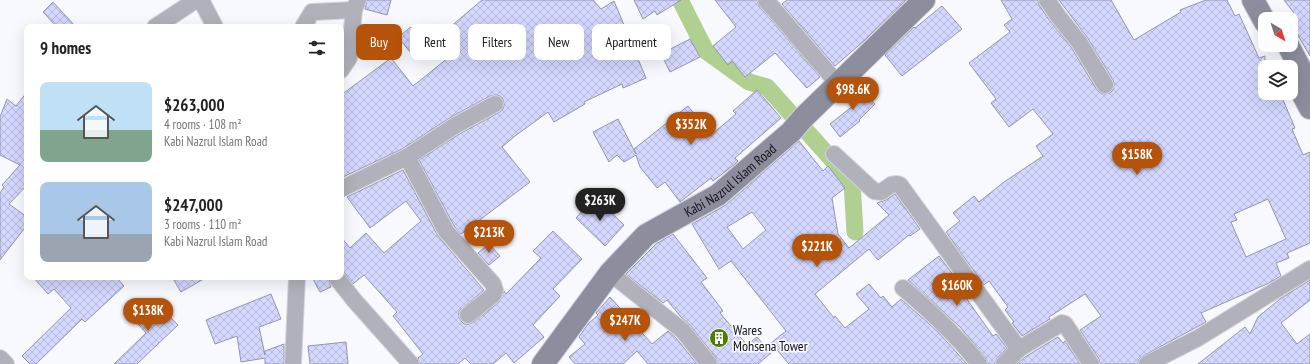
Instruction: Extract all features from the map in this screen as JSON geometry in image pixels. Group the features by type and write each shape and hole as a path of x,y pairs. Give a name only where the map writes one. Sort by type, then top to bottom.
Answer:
{"main road":[{"name":"Kabi Nazrul Islam Road","path":"543,364 610,273 646,235 718,195 797,125 924,0"},
{"path":"1254,0 1260,12"},
{"path":"1264,0 1270,12"},
{"path":"1292,52 1310,87"},
{"path":"1298,85 1310,108"}],"street":[{"path":"160,24 196,0"},
{"path":"201,0 213,24"},
{"path":"766,0 838,84"},
{"path":"1047,0 1079,42 1105,85"},
{"path":"305,24 314,6 356,5 349,58 344,66"},
{"path":"344,188 407,156 456,125 495,104"},
{"path":"834,154 874,191 881,192 891,185 900,185 1019,349"},
{"path":"407,156 446,230 493,284 495,290 493,295 468,316"},
{"path":"1147,364 1198,338 1310,269"},
{"path":"610,273 683,330 709,364"},
{"path":"293,364 297,280"},
{"path":"339,280 411,364"},
{"path":"903,288 949,331 980,364"},
{"path":"1004,364 1019,349 1062,323 1065,324 1091,364"},
{"path":"0,358 6,364"}],"building":[{"path":"367,0 391,0 387,15 365,9"},
{"path":"482,0 593,0 601,9 614,1 624,24 592,24 592,60 639,60 646,78 623,88 622,84 584,102 585,104 554,122 548,112 515,136 502,147 530,182 461,234 454,226 419,160 461,133 500,112 504,105 503,99 500,96 490,96 451,117 402,149 344,177 344,93 388,60 393,60 413,86 446,60 460,60 460,24 454,24"},
{"path":"634,0 681,0 657,15 655,11 643,19"},
{"path":"715,0 757,0 759,6 820,77 807,88 775,53 745,77 732,61 728,65 713,46 736,27"},
{"path":"787,0 906,0 865,40 835,66 782,4"},
{"path":"1001,0 1038,0 1039,5 1071,47 1097,90 1100,93 1105,94 1110,93 1113,90 1113,80 1087,37 1059,0 1111,0 1134,40 1181,12 1180,10 1206,0 1227,0 1235,16 1239,14 1259,58 1265,56 1265,60 1258,60 1258,100 1283,100 1295,128 1292,129 1303,155 1310,152 1310,243 1287,253 1289,258 1276,263 1281,276 1269,283 1201,313 1206,322 1143,356 1139,359 1138,364 1100,364 1099,359 1080,330 1101,316 1085,294 1049,317 1050,319 1022,336 1012,323 1014,322 1005,310 1008,307 989,281 984,285 946,232 960,221 953,213 974,196 979,202 1004,182 1043,156 1036,146 1053,134 1033,109 1009,127 991,103 996,99 969,63 1010,32 1004,25 1012,19","holes":["1268,199 1286,239 1246,257 1231,222 1237,220 1234,214"]},
{"path":"1284,0 1310,0 1310,56 1298,35 1298,12 1293,12"},
{"path":"53,2 73,24 54,24 43,12"},
{"path":"942,6 962,29 902,76 885,55 914,27 915,28"},
{"path":"410,28 410,52 402,42 402,34"},
{"path":"690,39 700,57 670,72 664,60 671,60 671,49"},
{"path":"855,84 875,104 859,120 860,121 840,137 830,124 854,105 845,95"},
{"path":"757,90 781,118 735,158 738,161 735,164 713,181 711,178 680,202 665,182 657,188 640,167 636,155 624,162 617,155 609,162 593,132 618,119 636,154 634,149 688,106 711,135 736,114 733,111"},
{"path":"24,96 24,188 9,204 24,215 24,229 0,260 0,193 4,187 2,185 20,165 0,155 0,117 7,99 16,106"},
{"path":"799,141 823,171 828,166 845,188 832,198 838,234 849,248 889,215 877,203 886,200 895,194 920,229 910,236 909,235 878,260 869,249 815,294 834,318 835,316 845,328 869,309 856,294 869,284 881,298 883,296 892,307 901,299 937,331 967,364 789,364 771,343 786,331 731,261 719,269 692,224 726,205","holes":["752,212 766,230 743,249 727,227"]},
{"path":"403,170 438,236 484,290 459,311 459,317 464,324 474,322 499,302 504,291 506,294 541,258 533,251 553,231 582,259 553,289 560,296 533,325 544,337 514,363 506,353 493,364 471,364 465,358 458,364 420,364 418,358 423,354 393,316 397,312 364,275 353,284 344,273 344,241 350,248 366,233 384,253 421,221 406,201 370,228 347,197"},
{"path":"595,197 624,225 605,246 576,218"},
{"path":"673,234 707,278 701,282 723,311 720,313 747,345 757,337 771,353 758,364 718,364 716,358 690,325 681,317 667,300 663,303 626,274 656,244"},
{"path":"489,244 500,256 489,265 478,253"},
{"path":"939,256 969,296 966,298 993,336 996,334 1007,348 997,358 995,364 988,364 986,358 960,327 908,280"},
{"path":"36,280 119,280 124,286 85,322 82,319 36,364 30,364 22,356 71,308 54,289 48,294"},
{"path":"174,280 202,280 181,292"},
{"path":"314,280 328,280 331,287 320,292"},
{"path":"1310,280 1310,300 1281,323 1297,344 1310,334 1310,364 1198,364 1245,327 1250,334 1258,317 1280,299"},
{"path":"271,294 281,319 259,327 265,355 265,351 284,344 284,364 265,364 265,358 241,362 237,336 215,344 206,320"},
{"path":"610,297 652,344 668,331 676,338 697,364 648,364 637,351 623,364 575,364 569,357 585,344 579,337 588,324 598,315 596,313"},
{"path":"146,299 162,317 166,313 178,325 137,364 114,364 146,333 129,314"},
{"path":"1058,337 1063,343 1065,341 1080,364 1017,364 1025,357"},
{"path":"346,342 348,364 310,364 308,346"}],"waterway":[{"path":"680,0 706,51 749,82 767,87 852,182 855,232"}],"place":[{"name":"Wares Mohsena Tower","path":"719,338"}]}
